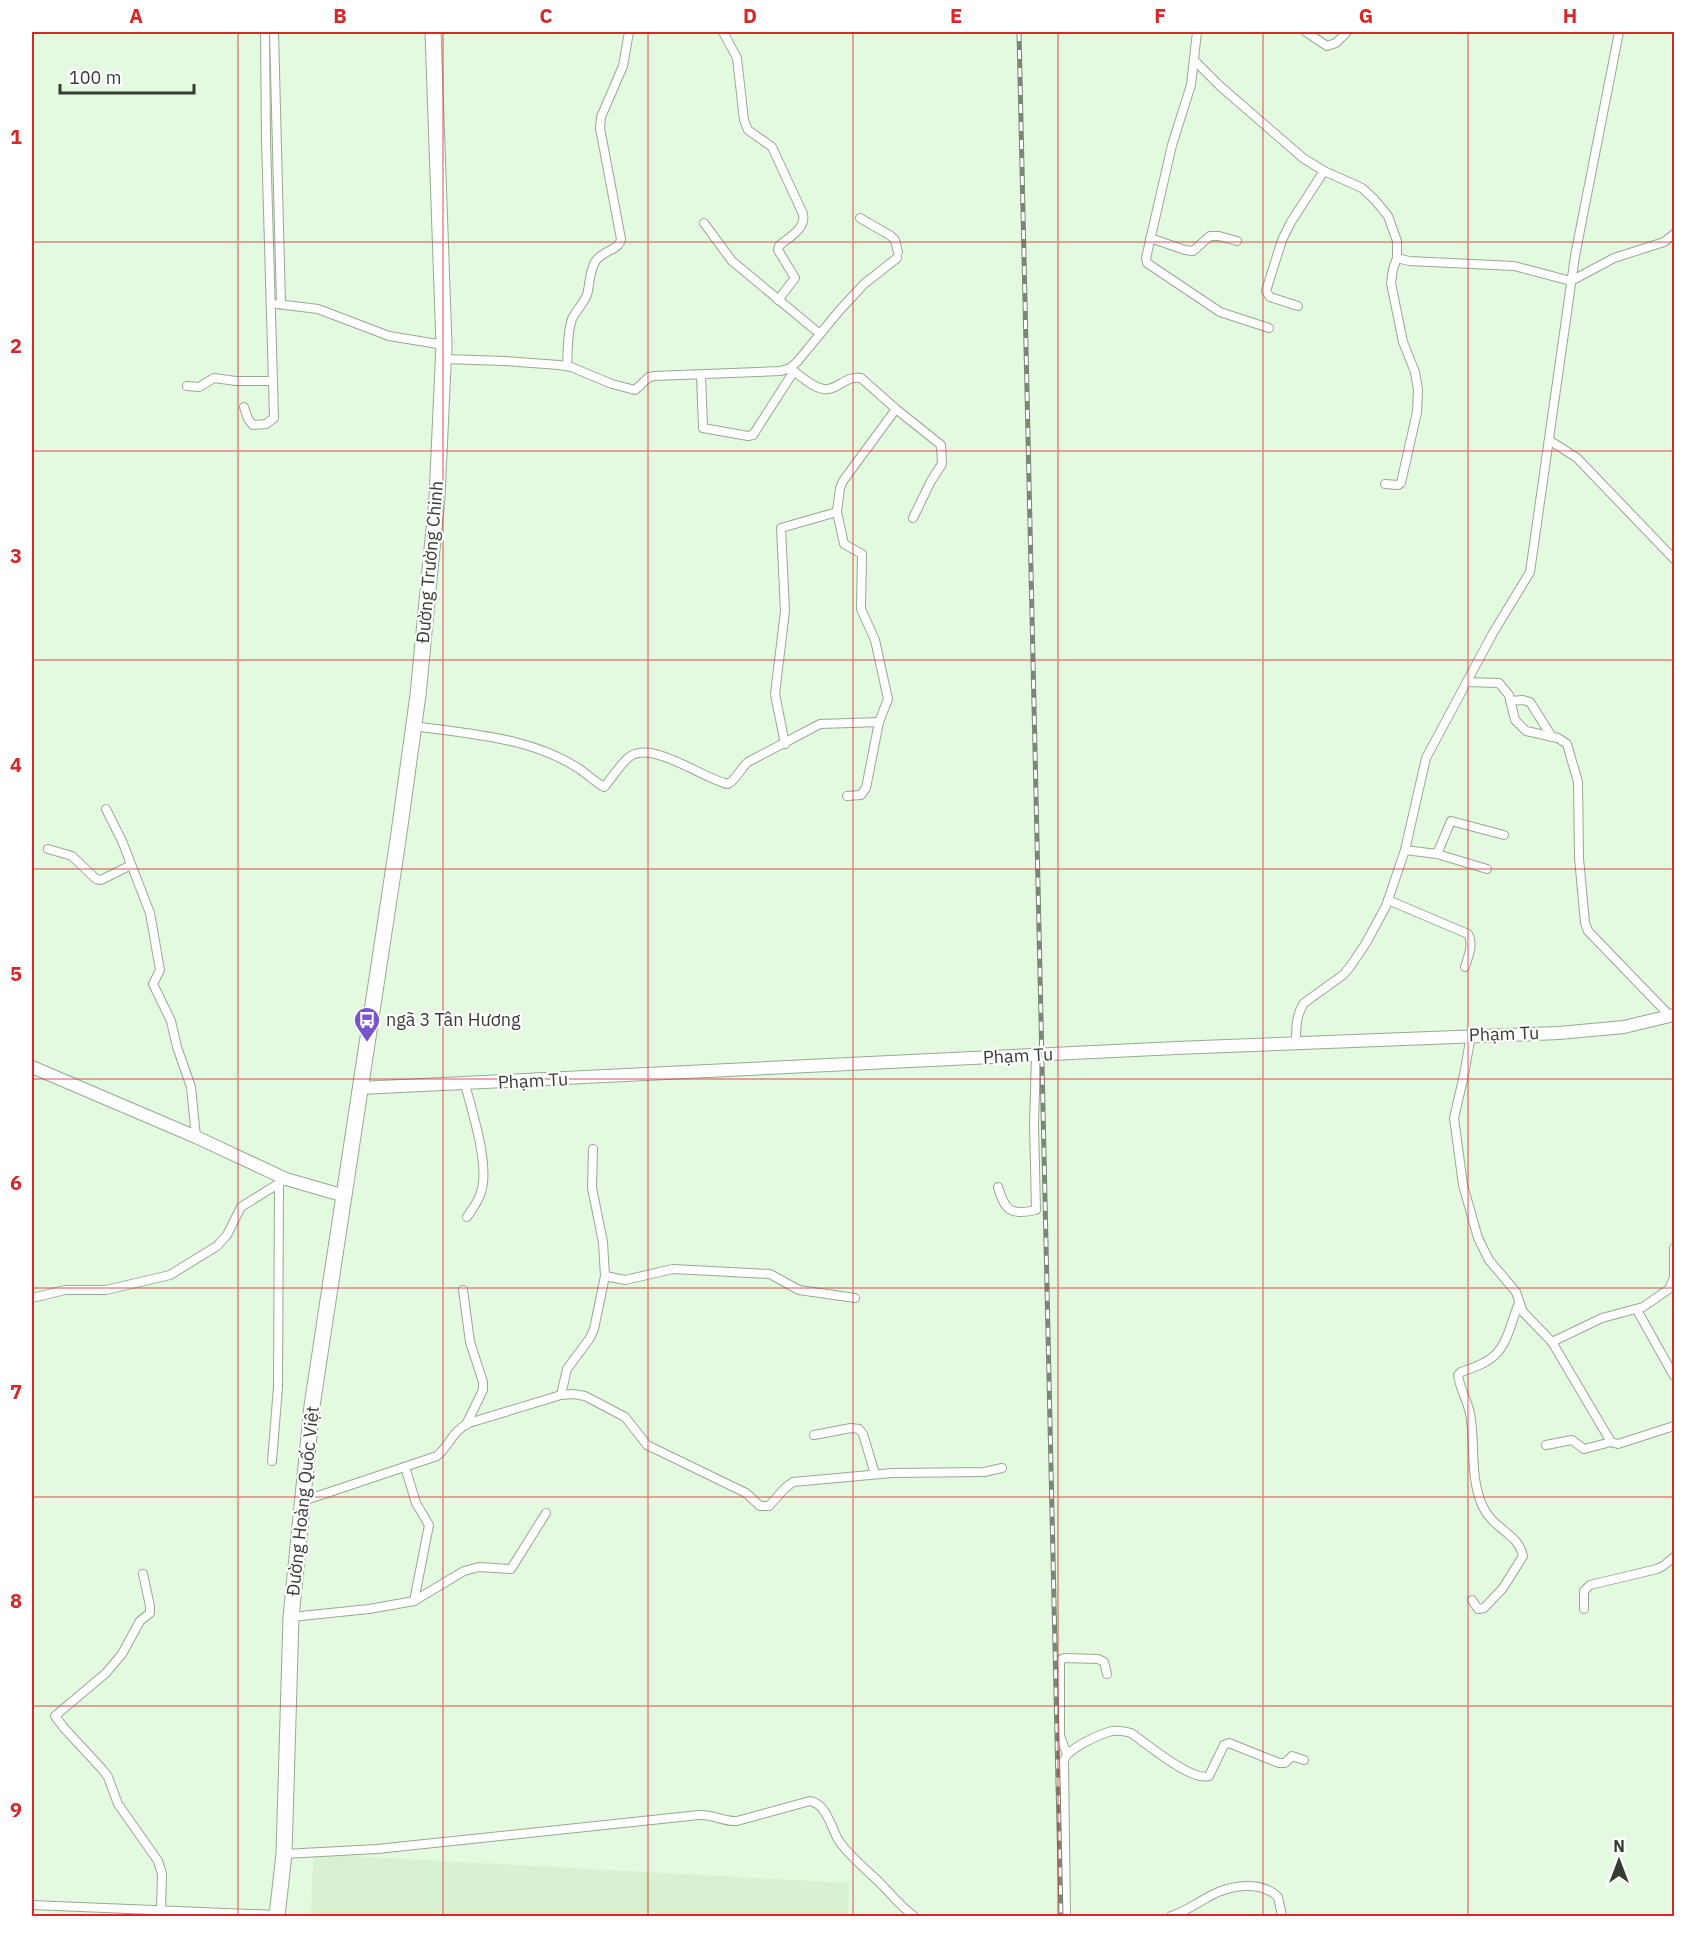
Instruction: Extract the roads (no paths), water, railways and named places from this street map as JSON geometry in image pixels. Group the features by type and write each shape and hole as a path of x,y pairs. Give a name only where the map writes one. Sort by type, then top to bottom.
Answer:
{"highway":[{"name":"Đường Trường Chinh","path":"360,1088 414,726 437,497 444,352 433,32"},
{"name":"Đường Hoàng Quốc Việt","path":"277,1916 284,1854 291,1617 312,1406 360,1088"}],"street":[{"path":"244,407 253,425 270,423 274,418 272,381 275,304 271,141 265,32"},
{"path":"271,141 274,32"},
{"path":"567,366 570,327 585,298 592,267 601,254 621,243 600,128 601,117 623,66 629,32"},
{"path":"723,32 736,58 744,120 748,130 772,147 803,214 804,223 801,228 779,246 778,250 795,278 778,300"},
{"path":"1197,32 1191,85 1167,164 1146,258 1149,267 1220,312 1269,328"},
{"path":"1306,32 1327,46 1336,43 1347,32"},
{"path":"1296,1042 1300,1009 1304,1003 1343,975 1350,967 1366,943 1388,900 1405,850 1426,759 1493,633 1530,572 1571,281 1619,32"},
{"path":"1195,61 1220,86 1303,158 1324,171 1362,188 1388,216 1397,241 1391,283 1403,342 1415,372 1418,390 1417,412 1401,483 1398,485 1385,484"},
{"path":"1298,306 1270,297 1266,291 1282,240 1324,171"},
{"path":"701,375 703,429 753,435 792,370 820,334 864,284 898,255 895,240 891,236 860,218"},
{"path":"704,223 732,261 820,334"},
{"path":"1396,258 1409,261 1514,267 1571,281 1614,258 1664,242 1674,234"},
{"path":"1150,238 1193,251 1210,236 1220,236 1237,242"},
{"path":"275,304 318,309 389,336 444,352 505,361 567,366 612,384 635,390 649,377 654,376 792,370 820,389 826,390 848,378 861,378 941,445 942,464 913,518"},
{"path":"187,386 199,387 214,378 236,381 272,381"},
{"path":"847,796 861,795 866,788 879,722 886,705 887,691 875,640 861,609 863,558 859,551 844,544 837,513 840,488 896,409"},
{"path":"1548,440 1577,458 1674,559"},
{"path":"785,744 775,694 785,611 781,528 837,513"},
{"path":"1467,682 1499,683 1504,687 1510,700 1513,716 1526,731 1564,740 1567,744 1577,780 1579,858 1588,931 1672,1015"},
{"path":"1510,700 1530,702 1552,737"},
{"path":"414,726 518,742 578,768 604,787 628,758 636,753 647,752 661,755 728,784 732,783 741,768 748,762 820,724 879,722"},
{"path":"106,809 131,865 152,922 160,970 153,984 171,1021 191,1087 196,1137"},
{"path":"1437,854 1451,820 1504,835"},
{"path":"48,849 72,856 96,879 101,880 131,865"},
{"path":"1405,850 1437,854 1488,869"},
{"path":"1388,900 1468,934 1471,945 1465,967"},
{"name":"Phạm Tu","path":"360,1088 1624,1028 1672,1015"},
{"path":"1471,1035 1454,1118 1462,1185 1482,1250 1516,1292 1523,1312 1552,1342 1611,1442"},
{"path":"998,1187 1003,1204 1008,1209 1036,1210 1034,1124 1036,1056"},
{"path":"32,1067 196,1137 282,1181 345,1196"},
{"path":"465,1084 480,1148 483,1186 481,1194 467,1217"},
{"path":"561,1395 567,1370 594,1329 605,1276 603,1242 592,1188 593,1149"},
{"path":"32,1298 65,1290 106,1290 170,1275 218,1246 227,1235 241,1207 282,1181"},
{"path":"272,1461 278,1388 282,1181"},
{"path":"1552,1342 1602,1318 1637,1310 1669,1289 1673,1284 1674,1248"},
{"path":"605,1276 626,1280 673,1269 770,1274 799,1290 855,1298"},
{"path":"463,1290 470,1342 483,1382 483,1389 466,1425"},
{"path":"1472,1600 1478,1609 1484,1608 1503,1588 1523,1556 1518,1542 1497,1527 1481,1504 1473,1468 1472,1421 1458,1375 1496,1355 1503,1345 1519,1302"},
{"path":"1637,1310 1674,1376"},
{"path":"303,1501 437,1456 444,1450 455,1433 466,1425 561,1395 573,1394 585,1396 625,1417 648,1445 746,1493 760,1506 765,1507 769,1506 793,1482 902,1472 984,1472 1002,1468"},
{"path":"1546,1444 1572,1440 1584,1449 1611,1442 1618,1444 1674,1426"},
{"path":"814,1435 851,1428 859,1429 863,1434 875,1474"},
{"path":"405,1467 416,1503 429,1525 414,1601"},
{"path":"291,1617 369,1609 414,1601 464,1571 478,1567 511,1569 546,1513"},
{"path":"1584,1610 1585,1589 1593,1583 1657,1569 1674,1557"},
{"path":"143,1574 150,1613 140,1621 122,1654 106,1673 55,1716 108,1777 118,1804 158,1861 162,1874 161,1911"},
{"path":"1067,1754 1060,1736 1060,1660 1065,1658 1098,1659 1105,1665 1107,1674"},
{"path":"1066,1917 1064,1761 1067,1754 1090,1739 1114,1731 1123,1731 1131,1733 1179,1766 1203,1778 1209,1776 1224,1745 1228,1743 1279,1763 1285,1763 1292,1756 1304,1760"},
{"path":"284,1854 377,1849 699,1815 737,1821 810,1802 822,1806 836,1835 849,1853 897,1903 914,1917"},
{"path":"1172,1917 1183,1915 1218,1892 1253,1886 1260,1887 1278,1897 1282,1917"},
{"path":"32,1905 277,1916"}],"railway":[{"path":"1019,32 1061,1916"}],"place":[{"name":"ngã 3 Tân Hương","path":"367,1043"}]}
